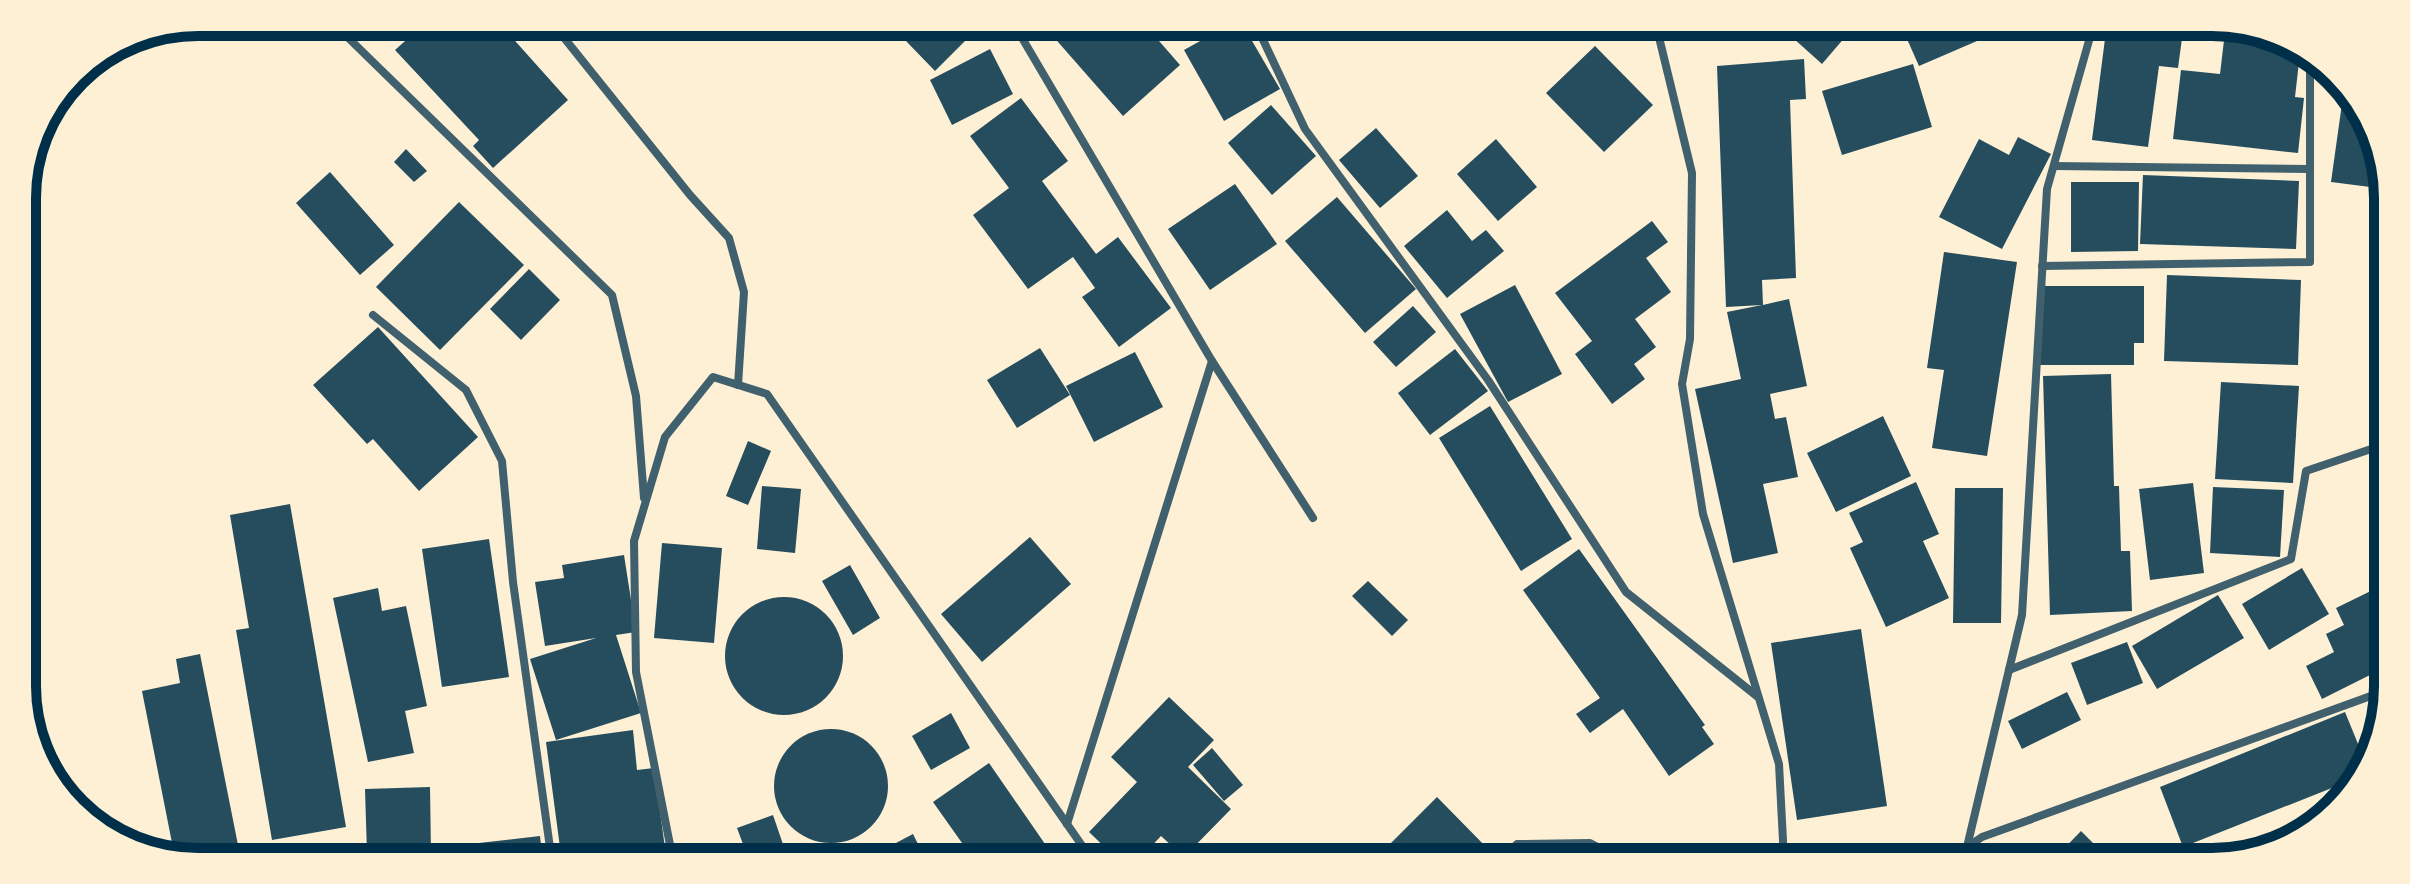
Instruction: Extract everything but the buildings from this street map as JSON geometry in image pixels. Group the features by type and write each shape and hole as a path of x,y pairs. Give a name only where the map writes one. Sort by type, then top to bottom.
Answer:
{"street":[{"path":"346,36 612,295 636,396 645,503"},
{"path":"563,36 690,195 729,238 744,292 738,385"},
{"path":"1021,36 1212,361 1313,518"},
{"path":"1261,36 1305,129 1488,380 1626,592 1759,698"},
{"path":"1659,36 1692,173 1690,339 1682,384 1703,514 1779,764 1783,848"},
{"path":"1967,847 2022,615 2047,189 2090,36"},
{"path":"2042,266 2310,262 2310,69"},
{"path":"2054,166 2310,169"},
{"path":"373,315 466,390 502,461 513,582 550,848"},
{"path":"1067,824 1212,361"},
{"path":"671,848 636,672 634,541 665,437 713,377 767,394 1084,848"},
{"path":"2009,670 2291,559 2306,471 2374,448"},
{"path":"1967,847 1982,837 2374,695"},
{"path":"1513,848 1517,844 1590,843 1599,848"}]}
